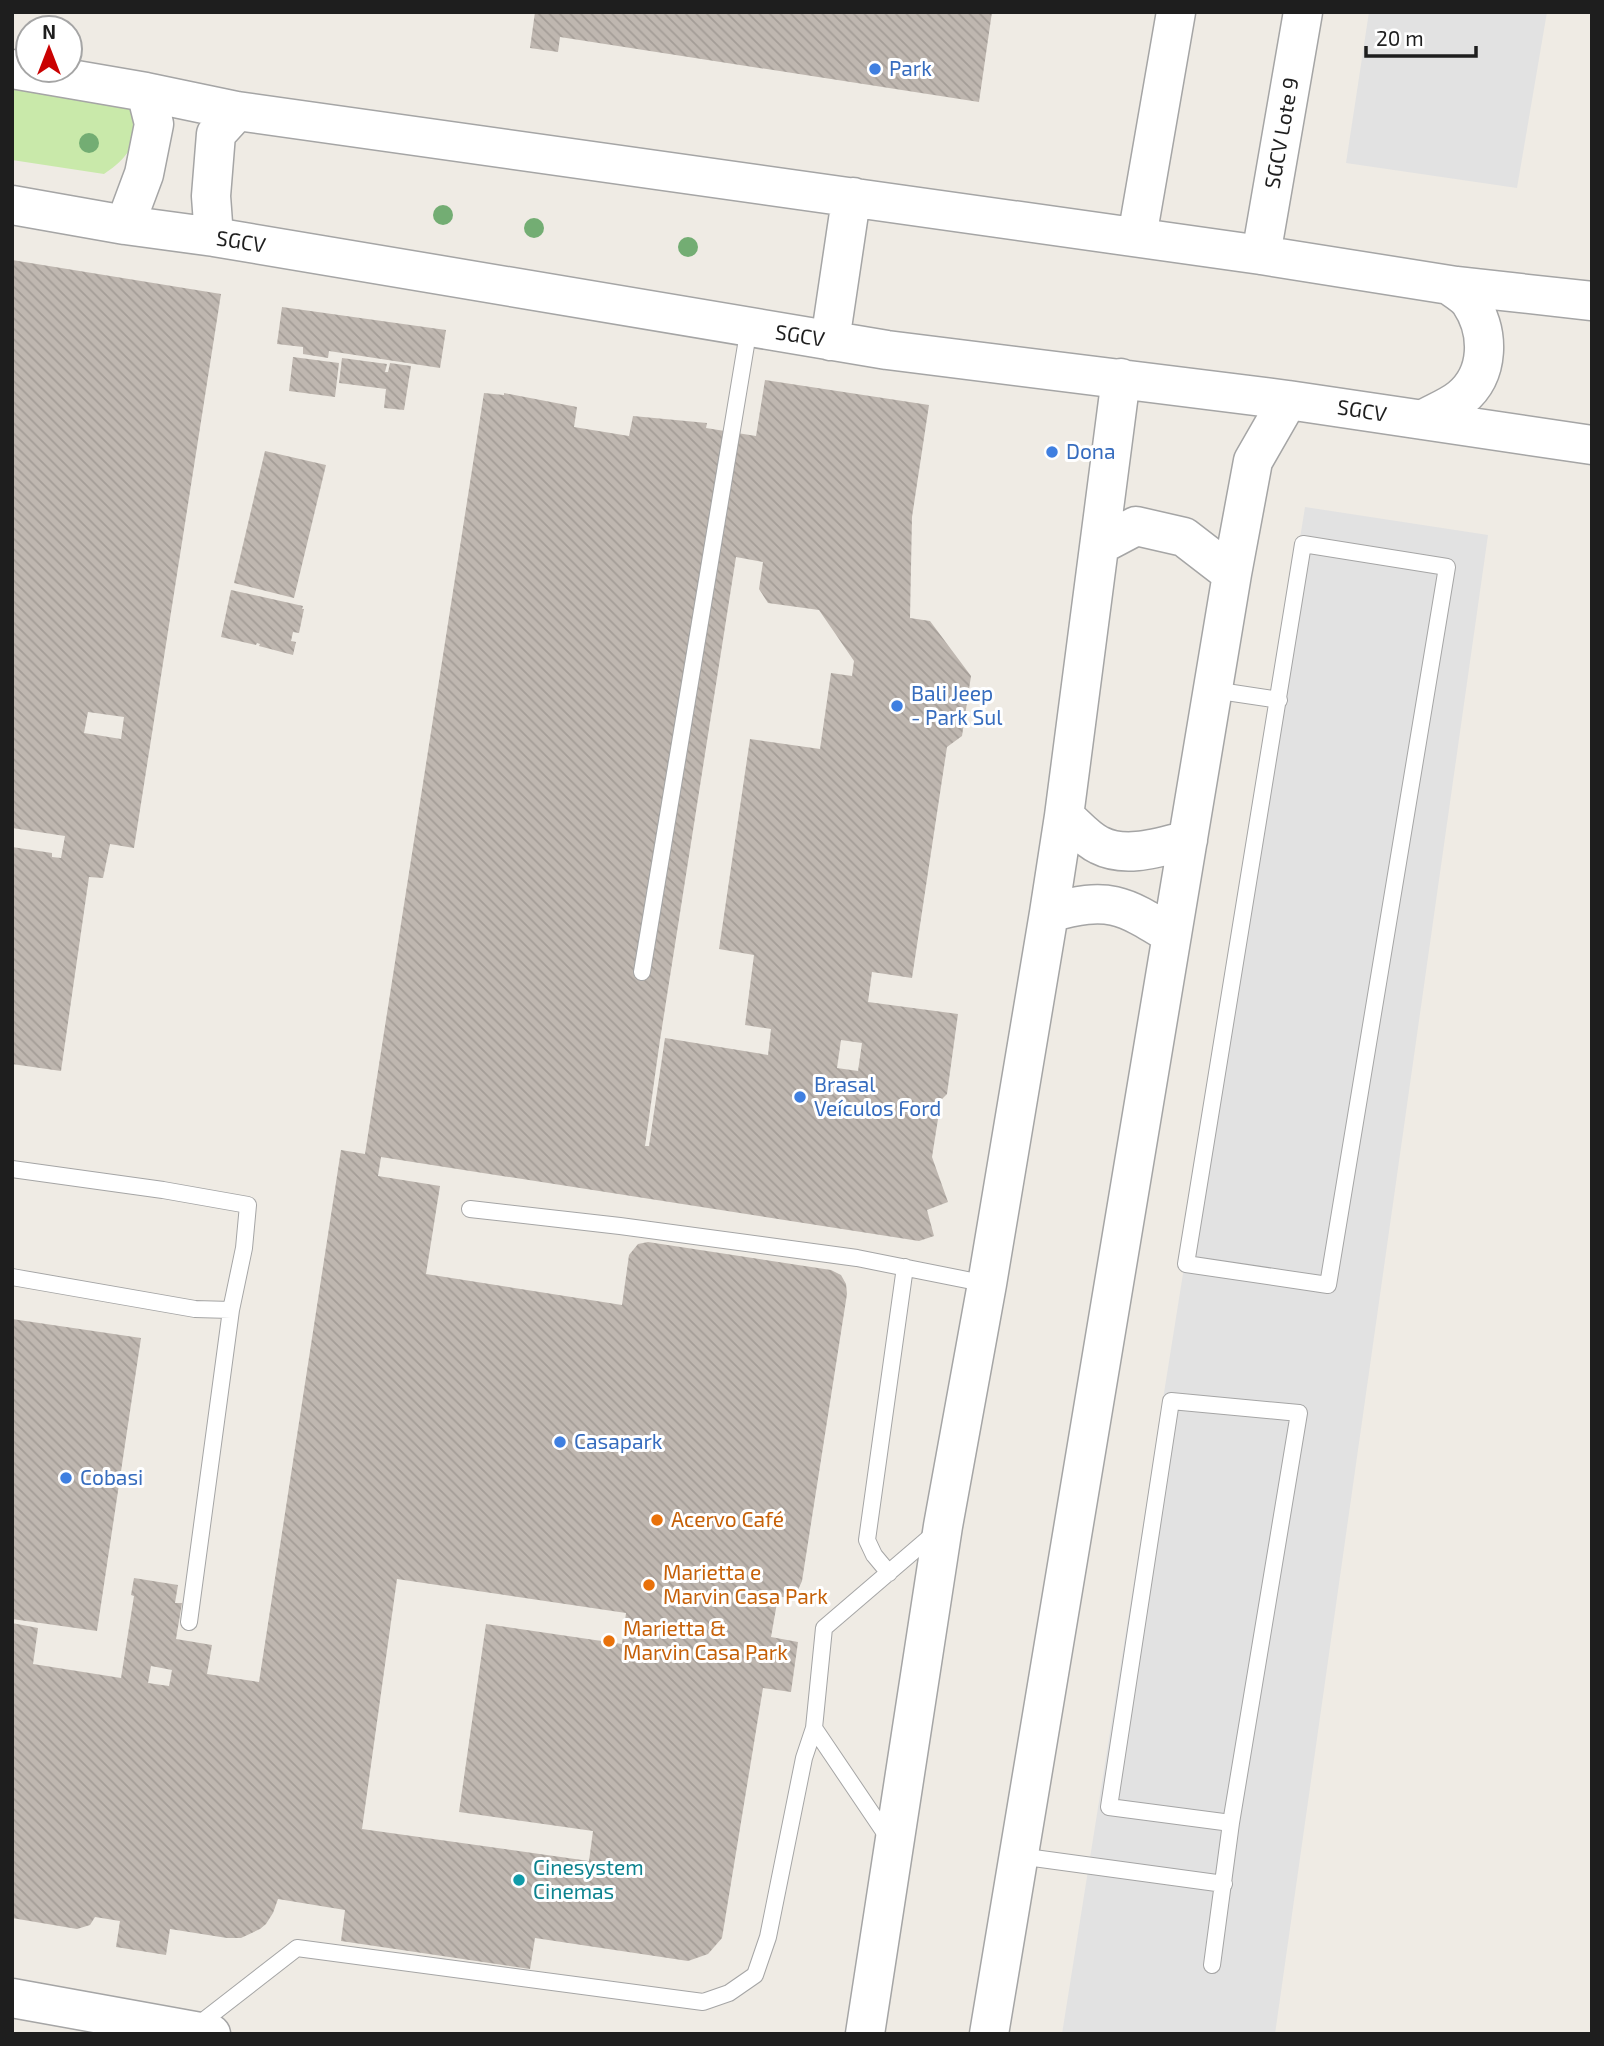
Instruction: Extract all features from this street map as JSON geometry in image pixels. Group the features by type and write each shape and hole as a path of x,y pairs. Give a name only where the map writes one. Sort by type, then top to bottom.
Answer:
{"street":[{"path":"1137,237 1176,12"},
{"name":"SGCV Lote 9","path":"1262,255 1303,12"},
{"path":"12,69 237,111 1137,237 1449,285 1592,301"},
{"path":"125,225 144,174 155,124 146,92"},
{"path":"214,237 211,195 216,134 237,111"},
{"path":"830,341 853,197"},
{"name":"SGCV","path":"12,205 887,350 1288,400 1592,445"},
{"path":"1422,420 1461,398 1478,377 1485,349 1482,327 1469,300 1449,285"},
{"path":"866,2033 943,1526 987,1283 1064,816 1121,378"},
{"path":"989,2034 1232,574 1253,461 1288,400"},
{"path":"1100,545 1136,526 1148,528 1184,537 1232,574"},
{"path":"1064,816 1098,845 1121,852 1145,850 1188,840"},
{"path":"1049,913 1075,906 1109,904 1133,911 1172,935"},
{"path":"12,1998 201,2032"}],"lane":[{"path":"642,972 749,327"},
{"path":"1303,544 1447,567 1328,1285 1186,1264 1279,700 1303,544"},
{"path":"1213,690 1279,700"},
{"path":"12,1169 248,1205 244,1248 231,1310 189,1622"},
{"path":"471,1209 858,1258 987,1283"},
{"path":"889,1573 874,1555 867,1540 905,1267"},
{"path":"12,1277 195,1309 231,1310"},
{"path":"1212,1965 1231,1823 1299,1413 1171,1401 1109,1807 1231,1823"},
{"path":"201,2032 297,1948 703,2002 729,1993 755,1975 768,1937 804,1758 814,1728 824,1628 943,1526"},
{"path":"814,1728 895,1847"},
{"path":"1019,1856 1224,1884"}],"green space":[{"path":"12,87 131,103 135,130 129,150 104,174 12,160"}],"shaded area":[{"path":"1369,12 1547,12 1517,188 1346,163"},
{"path":"1305,507 1488,535 1275,2034 1062,2034"}],"building":[{"name":"Park","path":"535,12 992,12 979,102 560,37 558,52 530,48"},
{"path":"12,260 221,294 134,848 110,844 103,878 89,877 61,1071 12,1064 12,847 52,853 52,857 61,858 65,836 12,828","holes":["88,712 124,717 121,739 84,733"]},
{"path":"282,307 446,330 440,368 329,351 328,358 303,354 303,347 277,344"},
{"path":"293,357 339,363 335,397 289,391"},
{"path":"342,358 387,364 385,372 388,372 390,363 411,366 404,410 384,408 386,389 339,383"},
{"path":"765,380 929,405 912,517 910,618 930,621 971,676 962,736 947,747 912,978 872,972 868,1002 958,1014 947,1094 941,1100 932,1157 948,1202 927,1210 934,1236 919,1241 381,1157 378,1176 440,1186 426,1274 622,1305 629,1255 638,1244 648,1242 831,1270 841,1275 846,1284 847,1294 802,1581 793,1594 778,1597 771,1637 798,1642 791,1692 763,1688 722,1938 708,1954 688,1961 535,1938 530,1969 341,1941 345,1910 278,1899 266,1924 241,1938 170,1929 166,1955 116,1947 120,1921 95,1917 90,1925 77,1929 12,1918 12,1623 38,1628 33,1664 121,1678 134,1596 131,1595 134,1578 178,1585 175,1603 182,1603 176,1639 212,1645 207,1674 259,1682 341,1150 365,1154 484,393 504,393 577,407 574,427 629,436 633,416 707,423 706,428 756,436","holes":["736,557 763,562 759,589 768,603 819,610 854,661 852,676 831,673 820,749 750,739 719,949 754,955 745,1025 771,1029 768,1055 665,1038 649,1146 645,1146","841,1040 862,1043 858,1071 837,1068","397,1579 626,1613 622,1644 486,1624 459,1812 593,1831 589,1861 362,1829","151,1666 172,1670 169,1686 148,1683"]},
{"path":"265,451 326,465 294,598 234,583"},
{"path":"231,590 303,606 299,633 293,632 291,641 296,642 293,655 259,646 257,643 256,645 221,637"},
{"name":"Cobasi","path":"12,1319 141,1338 97,1631 12,1619"}],"place":[{"name":"Park","path":"875,69"},
{"name":"Dona","path":"1052,452"},
{"name":"Bali Jeep - Park Sul","path":"897,706"},
{"name":"Brasal Veículos Ford","path":"800,1097"},
{"name":"Casapark","path":"560,1442"},
{"name":"Cobasi","path":"66,1478"},
{"name":"Acervo Café","path":"657,1520"},
{"name":"Marietta e Marvin Casa Park","path":"649,1585"},
{"name":"Marietta & Marvin Casa Park","path":"609,1641"},
{"name":"Cinesystem Cinemas","path":"519,1880"}]}
